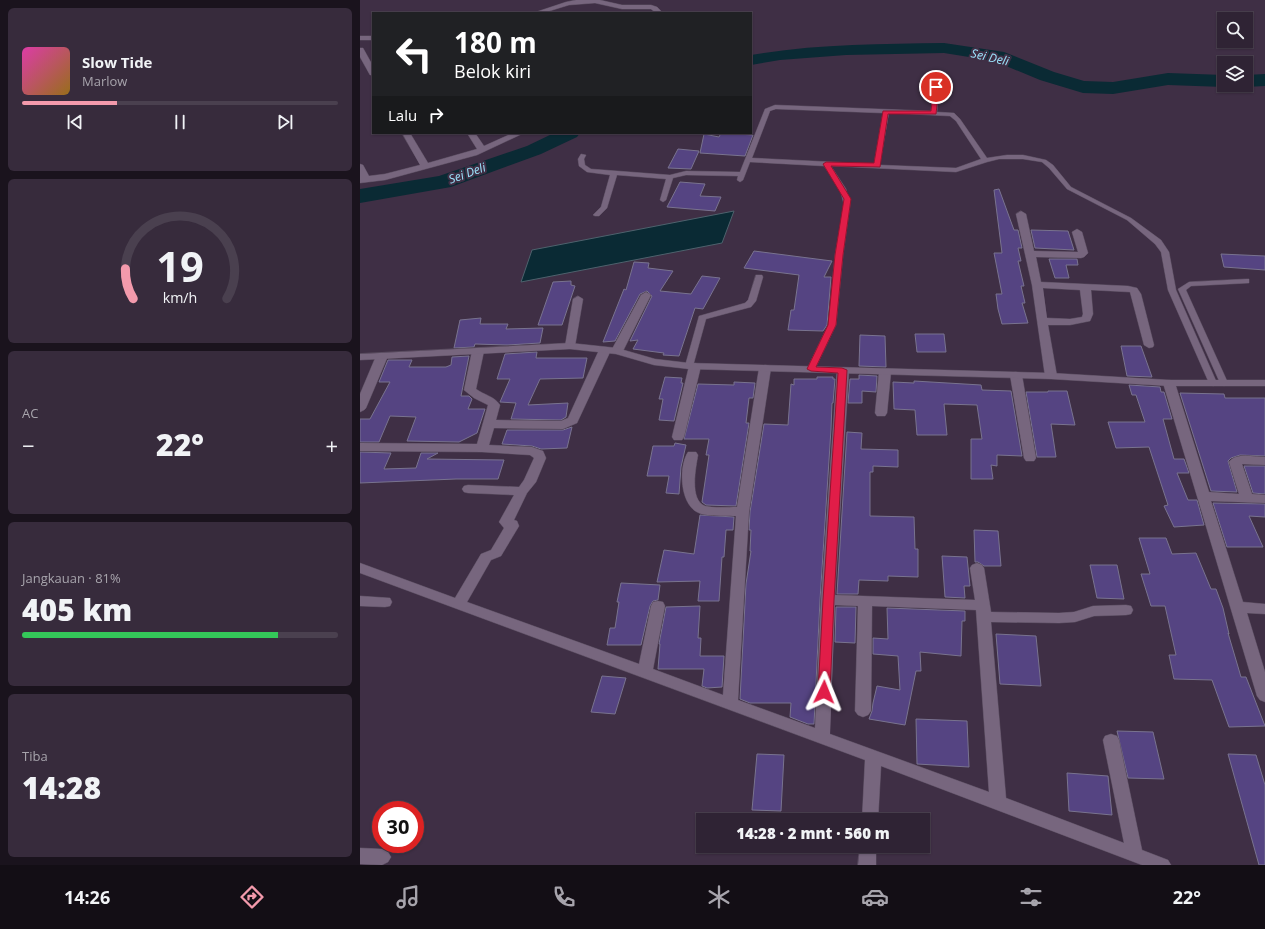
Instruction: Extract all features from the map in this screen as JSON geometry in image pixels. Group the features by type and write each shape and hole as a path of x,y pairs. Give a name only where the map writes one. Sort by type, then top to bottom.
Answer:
{"street":[{"path":"547,12 577,1 595,1 622,7 652,7 659,12"},
{"path":"595,1 606,12"},
{"path":"360,38 372,38"},
{"path":"360,50 372,71"},
{"path":"407,134 425,166"},
{"path":"472,134 482,150"},
{"path":"360,166 363,180 386,177 482,150 518,134"},
{"path":"1021,214 1037,284 1051,376"},
{"path":"1031,254 1081,255 1083,253 1077,232"},
{"path":"1037,284 1128,289 1135,292 1149,345"},
{"path":"1042,321 1065,322 1086,319 1088,314 1084,287"},
{"path":"617,351 646,295"},
{"path":"570,346 578,299"},
{"path":"360,357 570,346 617,351 654,362 692,366 1051,376 1169,382 1265,383"},
{"path":"489,424 563,425 570,423 581,404 605,350"},
{"path":"478,351 470,390 473,394 494,402 482,448"},
{"path":"360,408 382,356"},
{"path":"678,437 692,366"},
{"path":"730,705 743,512 765,368"},
{"path":"822,738 828,600 842,370"},
{"path":"881,413 885,372"},
{"path":"1016,375 1030,458"},
{"path":"1169,382 1265,696"},
{"path":"360,447 482,448 537,452 540,458 530,482 522,491 506,523 512,524 512,526 496,552 486,557 458,605"},
{"path":"692,455 688,485 692,501 697,507 702,510 743,512"},
{"path":"1247,498 1236,462 1238,460 1265,461"},
{"path":"468,489 522,491"},
{"path":"1203,496 1265,499"},
{"path":"360,568 645,672 730,705 998,802 1162,865"},
{"path":"977,568 983,611 998,802"},
{"path":"828,600 865,601 1059,618 1075,617 1093,611 1126,610"},
{"path":"360,601 385,602"},
{"path":"863,711 865,601"},
{"path":"645,672 658,606"},
{"path":"1238,607 1265,609"},
{"path":"1111,740 1135,854"},
{"path":"870,813 873,756"},
{"path":"867,865 868,853"},
{"path":"360,856 382,856"}],"lane":[{"path":"934,113 937,74"},
{"path":"583,154 581,159 582,166 590,171 670,177 686,173 742,177 767,110 774,106 886,112 949,113 955,115 985,160"},
{"path":"877,165 886,112"},
{"path":"752,128 760,128"},
{"path":"748,160 877,165 956,170 967,168 985,160 1020,157 1034,158 1044,161 1052,168 1061,182 1069,188 1129,219 1158,242 1165,252 1172,290 1218,383"},
{"path":"811,369 832,325 839,255 848,199 826,164"},
{"path":"597,215 604,208 614,173"},
{"path":"663,200 670,177"},
{"path":"692,366 702,318 748,305 752,301 759,277"},
{"path":"1218,383 1182,289 1190,284 1246,281"}],"water":[{"path":"734,211 722,243 521,282 532,250"}],"building":[{"path":"704,134 719,137 720,134 753,135 745,156 700,153"},
{"path":"678,149 699,151 691,169 668,168"},
{"path":"680,182 705,184 700,196 721,197 715,211 667,207"},
{"path":"999,189 1014,230 1018,230 1022,248 1018,248 1021,261 1018,261 1024,286 1021,286 1025,303 1022,303 1028,323 1002,324 998,309 996,294 1002,294 994,253 1002,253 994,190"},
{"path":"1031,230 1068,231 1074,250 1035,248"},
{"path":"754,251 832,261 824,277 831,277 827,325 823,331 788,330 791,310 794,310 799,275 744,268"},
{"path":"1221,254 1265,256 1265,270 1224,267"},
{"path":"1049,259 1077,259 1078,265 1066,265 1069,278 1055,278"},
{"path":"634,262 649,263 648,268 673,271 660,291 691,294 702,276 720,278 703,309 695,308 679,356 663,355 664,353 633,349 638,340 630,341 652,296 647,291 640,294 615,341 603,342 624,289 626,290"},
{"path":"571,281 571,285 575,286 562,325 538,325 553,282"},
{"path":"481,318 480,324 508,324 506,329 543,328 540,343 507,345 475,344 474,347 454,348 460,320"},
{"path":"915,334 944,334 946,352 917,352"},
{"path":"860,335 885,336 886,367 859,366"},
{"path":"1121,346 1141,346 1152,377 1127,376"},
{"path":"537,352 536,358 587,358 583,378 540,379 528,405 568,403 566,417 561,420 511,419 516,403 500,402 510,379 497,379 505,354"},
{"path":"469,356 461,396 469,396 472,399 468,409 485,409 477,433 459,442 407,441 416,417 390,416 379,442 360,442 360,419 370,419 390,382 379,382 388,360 412,360 409,367 446,367 451,365 452,357"},
{"path":"859,375 877,376 876,392 862,391 862,403 848,403 850,379 859,379"},
{"path":"665,377 682,378 681,383 683,383 674,421 659,420 663,399 659,399"},
{"path":"817,377 833,377 833,379 835,379 832,403 820,600 814,724 808,724 790,717 791,703 750,703 740,699 746,584 751,551 751,530 749,530 750,512 764,424 788,425 791,384 794,385 794,379 817,379"},
{"path":"914,381 981,385 982,390 1011,391 1022,456 997,455 997,466 991,465 993,479 971,479 971,439 982,439 977,405 944,404 947,435 917,435 915,410 894,409 893,382 914,383"},
{"path":"734,382 755,383 753,398 749,398 746,423 749,423 736,506 706,505 702,502 709,455 706,455 709,439 684,439 698,384 734,385"},
{"path":"1129,385 1160,387 1161,392 1164,392 1172,419 1163,419 1174,459 1184,459 1189,473 1177,473 1188,500 1197,500 1204,525 1174,527 1164,506 1168,505 1149,447 1116,448 1108,422 1145,422 1136,395 1132,395"},
{"path":"1067,391 1075,425 1051,424 1056,457 1037,457 1026,392"},
{"path":"1180,393 1224,394 1225,398 1265,398 1265,456 1240,455 1231,458 1228,461 1237,492 1211,491"},
{"path":"572,427 567,448 541,449 532,446 502,444 507,430 563,430"},
{"path":"847,432 862,433 861,449 898,450 898,467 873,466 873,472 870,472 870,516 914,517 915,549 918,549 918,577 888,576 888,581 859,580 858,594 837,594"},
{"path":"675,443 686,445 681,467 679,494 666,493 669,476 647,476 653,446 674,446"},
{"path":"360,452 391,453 384,469 416,468 421,453 438,453 427,459 504,460 498,479 456,479 360,483"},
{"path":"1244,466 1265,466 1265,494 1253,493"},
{"path":"1213,503 1265,504 1265,517 1249,516 1263,547 1227,547"},
{"path":"700,515 734,517 733,530 726,530 724,557 722,557 719,601 698,601 700,581 657,582 664,550 694,554"},
{"path":"974,530 998,531 1001,566 984,566 978,562 975,562"},
{"path":"1139,538 1166,538 1172,554 1196,553 1211,589 1216,589 1223,608 1229,634 1228,633 1241,677 1246,677 1265,726 1229,727 1212,680 1174,679 1169,655 1176,655 1165,606 1151,606 1141,574 1150,574"},
{"path":"942,556 967,557 970,586 964,586 965,598 945,597"},
{"path":"1090,565 1117,565 1124,599 1097,598"},
{"path":"621,583 660,585 658,600 653,601 650,606 641,645 607,645 610,628 615,628 619,602 617,602"},
{"path":"700,606 698,638 701,638 700,656 724,656 722,687 707,688 702,686 704,669 658,669 659,644 666,607"},
{"path":"836,607 856,607 855,643 835,642"},
{"path":"887,608 965,611 965,621 962,621 961,656 920,652 921,671 916,671 905,725 869,719 877,686 900,690 898,656 873,654 873,638 888,639"},
{"path":"996,634 1036,636 1041,686 1000,684"},
{"path":"602,676 626,678 615,714 591,712"},
{"path":"916,719 967,721 969,767 917,764"},
{"path":"1117,731 1153,732 1164,779 1128,778"},
{"path":"757,754 784,755 781,811 752,810"},
{"path":"1228,754 1256,755 1265,785 1265,865 1259,865"},
{"path":"1067,773 1108,776 1112,815 1069,811"}],"waterway":[{"name":"Sei Deli","path":"752,60 780,55 846,50 944,48 998,56 1047,76 1083,87 1113,88 1168,79 1217,81"},
{"name":"Sei Deli","path":"1253,81 1265,80"},
{"name":"Sei Deli","path":"360,196 443,182 534,150 568,134"}],"route":[{"path":"824,692 842,370 811,369 832,325 839,255 848,199 826,164 877,165 886,112 934,113 936,87"}]}
